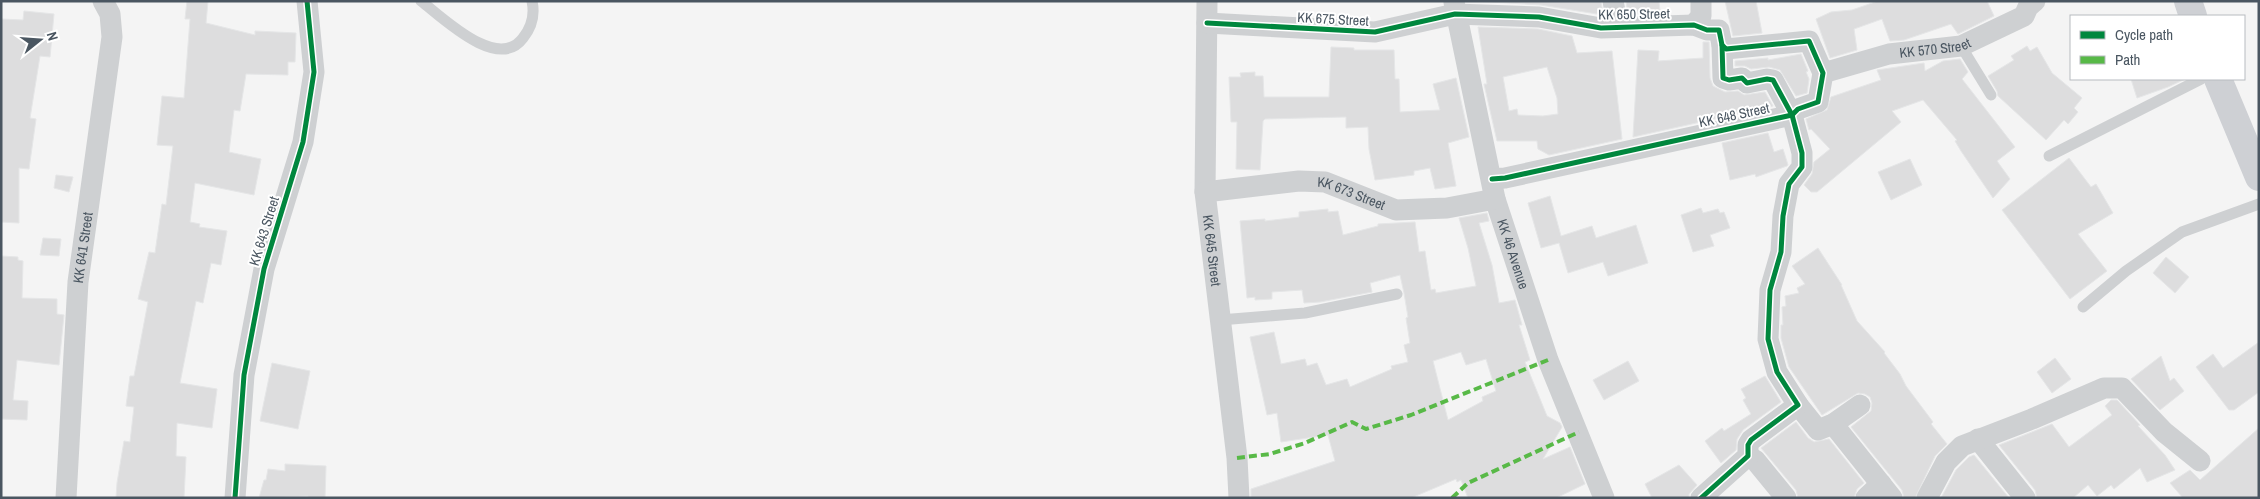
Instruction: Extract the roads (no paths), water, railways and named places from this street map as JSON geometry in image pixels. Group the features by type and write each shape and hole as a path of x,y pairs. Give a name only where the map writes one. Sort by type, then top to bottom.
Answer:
{"main road":[{"path":"2188,1 2194,15"},
{"path":"2218,80 2259,177"}],"street":[{"name":"KK 641 Street","path":"66,498 78,282 112,38 110,14 103,1"},
{"name":"KK 643 Street","path":"235,498 244,375 264,269 303,142 314,72 307,1"},
{"name":"KK 645 Street","path":"1207,1 1205,192 1237,458 1239,498"},
{"path":"1613,1 1618,27"},
{"path":"1701,1 1701,16 1694,25 1707,30 1719,30 1724,78 1729,80 1742,78 1747,83 1767,79 1772,80 1792,115 1802,153 1802,167 1789,184 1783,216 1781,252 1770,290 1768,339 1777,372 1798,405 1818,430 1833,424 1860,405"},
{"name":"KK 570 Street","path":"1823,73 1889,54 1961,46 2024,16 2028,3"},
{"name":"KK 675 Street","path":"1207,23 1375,32 1455,8"},
{"name":"KK 650 Street","path":"1455,8 1539,17 1601,28 1694,25"},
{"name":"KK 46 Avenue","path":"1455,8 1493,189 1548,360 1595,494"},
{"path":"1722,45 1726,49 1809,41 1823,73"},
{"name":"KK 648 Street","path":"1493,189 1505,178 1792,115 1798,109 1818,102 1823,73"},
{"name":"KK 673 Street","path":"1205,192 1299,181 1325,182 1396,210 1447,208 1493,189"},
{"path":"1927,498 1946,462 1962,446 2104,388 2122,388 2164,432 2200,462"},
{"path":"1700,498 1748,456 1748,445 1751,440 1798,405"},
{"path":"1833,424 1880,493"},
{"path":"1978,439 2025,498"},
{"path":"1748,456 1755,460 1786,498"}],"lane":[{"path":"421,1 465,36 487,47 506,48 519,44 531,27 532,1"},
{"path":"1961,46 1991,95"},
{"path":"2048,156 2199,80"},
{"path":"2084,307 2126,271 2182,232 2259,204"},
{"path":"1220,320 1305,313 1397,294"}]}
